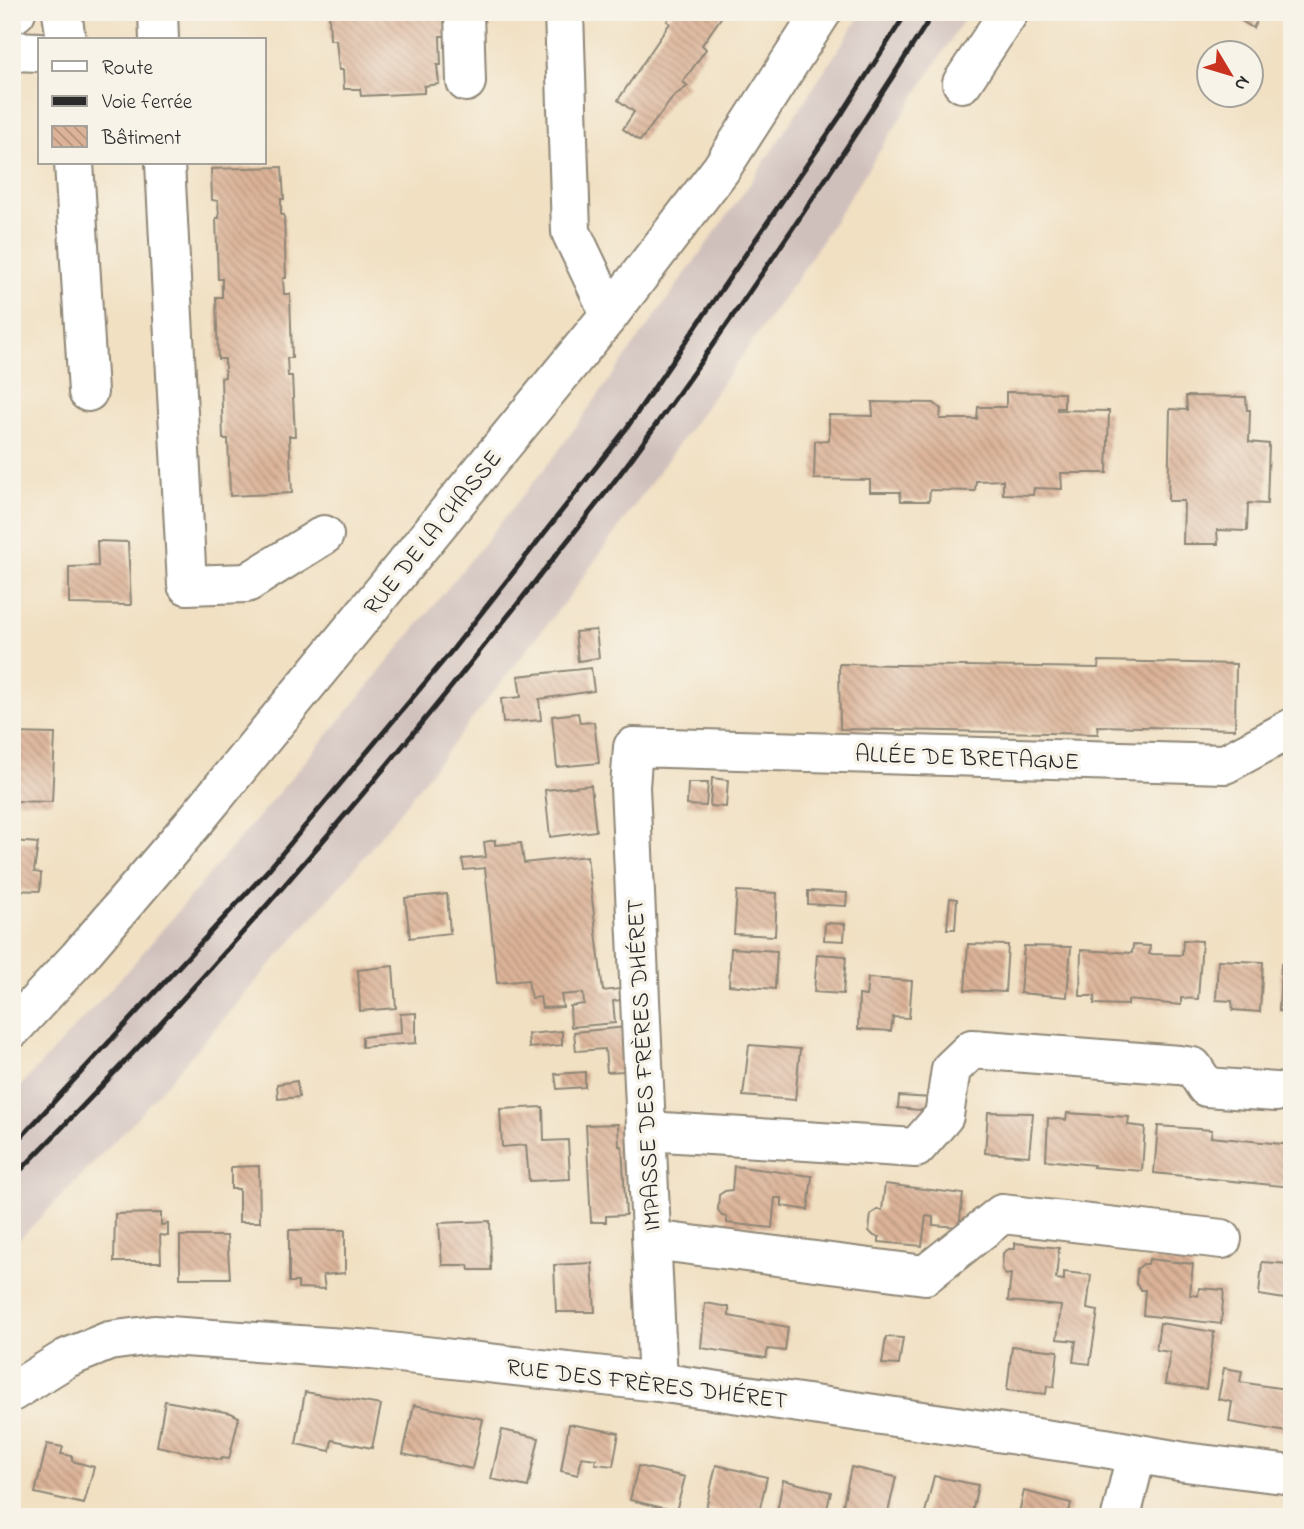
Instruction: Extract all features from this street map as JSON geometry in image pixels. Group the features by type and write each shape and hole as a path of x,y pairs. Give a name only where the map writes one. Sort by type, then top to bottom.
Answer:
{"street":[{"path":"62,12 66,38"},
{"path":"158,12 159,38"},
{"path":"464,12 466,82"},
{"path":"564,12 571,232 610,314"},
{"name":"RUE DE LA CHASSE","path":"12,1028 78,958 195,821 610,314 721,169 822,12"},
{"path":"962,83 1009,12"},
{"path":"12,51 38,52"},
{"path":"74,164 88,391"},
{"path":"165,164 187,585 247,583 324,535"},
{"name":"ALLÉE DE BRETAGNE","path":"633,747 1225,764 1292,728"},
{"name":"IMPASSE DES FRÈRES DHÉRET","path":"633,747 630,787 658,1382"},
{"path":"647,1131 916,1148 944,1116 951,1069 972,1049 1180,1065 1193,1067 1206,1087 1276,1092"},
{"path":"652,1240 925,1275 1002,1214 1222,1238"},
{"name":"RUE DES FRÈRES DHÉRET","path":"12,1392 67,1358 109,1340 154,1335 372,1350 658,1382 1136,1455 1292,1475"},
{"path":"1121,1517 1136,1455"}],"shaded area":[{"path":"863,12 969,12 797,279 574,590 347,878 132,1123 12,1247 12,1095 129,969 353,705 557,453 749,185"}],"building":[{"path":"329,12 444,12 446,36 440,36 441,65 437,65 439,84 424,86 424,93 361,96 360,89 344,89 336,40 330,40"},
{"path":"673,12 725,12 702,45 706,49 683,82 688,86 674,96 640,141 623,129 634,112 618,100 670,23 667,21"},
{"path":"1227,12 1262,12 1253,28"},
{"path":"282,167 284,199 281,199 281,215 284,215 286,278 283,278 284,294 290,294 292,358 287,358 288,376 292,376 295,436 289,436 292,493 230,496 228,439 223,439 221,378 225,377 225,359 218,359 216,297 222,297 222,279 218,279 216,218 219,218 218,201 212,200 211,169"},
{"path":"1006,392 1064,393 1064,408 1057,410 1109,411 1107,473 1061,473 1062,489 1034,488 1033,495 1003,494 1003,480 976,481 975,491 930,490 929,501 901,501 900,492 870,492 870,480 814,479 815,441 829,440 829,415 873,416 872,402 934,403 941,409 940,419 977,419 978,407 1006,407"},
{"path":"1186,396 1246,397 1247,410 1250,410 1249,442 1269,444 1267,504 1248,503 1247,531 1217,530 1218,544 1183,544 1184,501 1168,501 1170,409 1187,410"},
{"path":"97,541 128,542 131,605 69,604 69,567 98,566"},
{"path":"596,630 599,658 578,661 575,632"},
{"path":"1099,661 1236,664 1235,729 1097,726 1098,734 840,729 839,664 1098,668"},
{"path":"591,668 594,691 539,699 541,720 503,723 501,699 521,697 518,676"},
{"path":"578,713 580,723 594,722 599,763 557,767 552,716"},
{"path":"12,733 55,734 52,802 12,801"},
{"path":"712,778 728,780 726,807 710,806"},
{"path":"688,783 708,783 706,806 687,805"},
{"path":"591,785 596,831 550,837 545,790"},
{"path":"495,840 495,845 521,843 524,863 587,856 603,991 619,989 621,1000 613,1001 615,1023 571,1027 570,1006 584,1004 583,993 561,995 563,1007 542,1008 540,997 531,998 528,980 497,983 485,868 464,870 462,859 486,857 484,842"},
{"path":"12,841 38,843 34,872 41,873 40,891 12,890"},
{"path":"737,891 777,893 775,936 734,934"},
{"path":"808,891 847,893 846,906 808,904"},
{"path":"447,894 450,933 410,938 405,898"},
{"path":"950,898 957,899 955,929 947,929"},
{"path":"825,923 845,924 844,941 824,940"},
{"path":"1183,940 1202,941 1198,999 1181,998 1181,1005 1128,1000 1128,1005 1094,1004 1095,996 1080,996 1081,950 1132,953 1133,945 1150,946 1149,954 1182,955"},
{"path":"968,944 1008,945 1005,992 965,990"},
{"path":"1024,946 1071,947 1067,997 1020,993"},
{"path":"731,948 777,951 775,989 729,985"},
{"path":"817,954 846,956 843,994 814,992"},
{"path":"1218,960 1263,962 1260,1012 1233,1010 1232,1001 1216,1000"},
{"path":"1281,964 1292,964 1292,1012 1279,1011"},
{"path":"393,966 396,1008 360,1011 358,970"},
{"path":"868,978 912,981 909,1018 893,1017 891,1031 858,1029 859,995 866,996"},
{"path":"416,1013 416,1043 362,1047 362,1037 401,1033 400,1014"},
{"path":"638,1026 642,1070 607,1072 605,1049 576,1051 574,1032"},
{"path":"562,1031 562,1045 529,1048 528,1034"},
{"path":"749,1045 800,1049 795,1100 743,1096"},
{"path":"585,1072 585,1087 557,1089 555,1074"},
{"path":"297,1081 299,1097 278,1099 277,1084"},
{"path":"899,1096 932,1098 931,1111 898,1108"},
{"path":"543,1107 544,1141 568,1140 570,1179 529,1181 526,1145 502,1147 500,1109"},
{"path":"988,1112 1033,1113 1029,1156 985,1153"},
{"path":"1067,1113 1129,1117 1128,1125 1145,1127 1142,1171 1046,1160 1048,1118 1066,1120"},
{"path":"618,1124 626,1215 606,1216 606,1222 591,1222 586,1125"},
{"path":"1158,1126 1212,1130 1211,1137 1292,1145 1292,1187 1154,1173"},
{"path":"259,1166 260,1222 239,1222 239,1189 231,1189 231,1167"},
{"path":"734,1166 812,1176 808,1210 782,1206 782,1198 775,1198 772,1228 727,1223 727,1217 722,1216 718,1210 719,1195 732,1190"},
{"path":"885,1184 963,1194 959,1227 933,1225 933,1217 926,1216 922,1246 879,1242 879,1237 869,1231 871,1214 882,1210"},
{"path":"161,1213 161,1225 168,1224 168,1236 160,1235 161,1262 114,1262 115,1214"},
{"path":"490,1221 491,1270 469,1270 468,1265 442,1265 439,1223"},
{"path":"289,1230 345,1230 345,1273 323,1275 325,1289 298,1288 298,1282 289,1282"},
{"path":"180,1236 227,1236 230,1278 180,1278"},
{"path":"1015,1243 1059,1248 1056,1279 1064,1280 1064,1272 1091,1275 1087,1309 1098,1311 1090,1364 1073,1362 1076,1341 1057,1339 1061,1306 1008,1301 1011,1274 1006,1275 1002,1269 1003,1253 1015,1249"},
{"path":"1149,1259 1193,1264 1190,1295 1198,1296 1199,1288 1224,1290 1221,1324 1143,1315 1145,1290 1141,1290 1136,1284 1137,1269 1148,1264"},
{"path":"1262,1262 1289,1264 1285,1299 1259,1295"},
{"path":"592,1263 595,1312 556,1312 554,1265"},
{"path":"705,1303 729,1307 729,1316 788,1327 785,1351 768,1349 766,1358 701,1348"},
{"path":"1160,1323 1214,1332 1206,1389 1165,1384 1170,1352 1156,1350"},
{"path":"886,1337 903,1338 899,1365 882,1364"},
{"path":"1012,1346 1058,1351 1054,1387 1047,1386 1046,1394 1007,1390"},
{"path":"1224,1368 1242,1371 1240,1382 1292,1390 1292,1408 1287,1432 1229,1422 1232,1402 1218,1399"},
{"path":"305,1392 381,1405 372,1448 332,1440 330,1451 296,1444"},
{"path":"165,1401 231,1413 239,1417 229,1459 221,1460 157,1446"},
{"path":"414,1405 483,1419 472,1469 403,1454"},
{"path":"569,1424 619,1433 613,1466 595,1464 596,1459 582,1457 578,1475 561,1471"},
{"path":"502,1430 539,1438 528,1487 491,1479"},
{"path":"47,1444 63,1447 61,1454 72,1456 72,1461 94,1467 84,1504 35,1493"},
{"path":"716,1465 767,1477 758,1517 741,1517 706,1508"},
{"path":"638,1466 685,1477 676,1511 630,1500"},
{"path":"851,1467 896,1477 887,1517 854,1517 841,1514"},
{"path":"934,1476 978,1485 971,1517 924,1517"},
{"path":"783,1480 831,1492 825,1517 776,1517"},
{"path":"1024,1491 1071,1503 1068,1517 1018,1517"}],"railway":[{"path":"12,1147 269,869 450,653 626,429 843,112 907,12"},
{"path":"12,1179 148,1037 280,891 407,741 603,496 756,282 934,12"}]}
